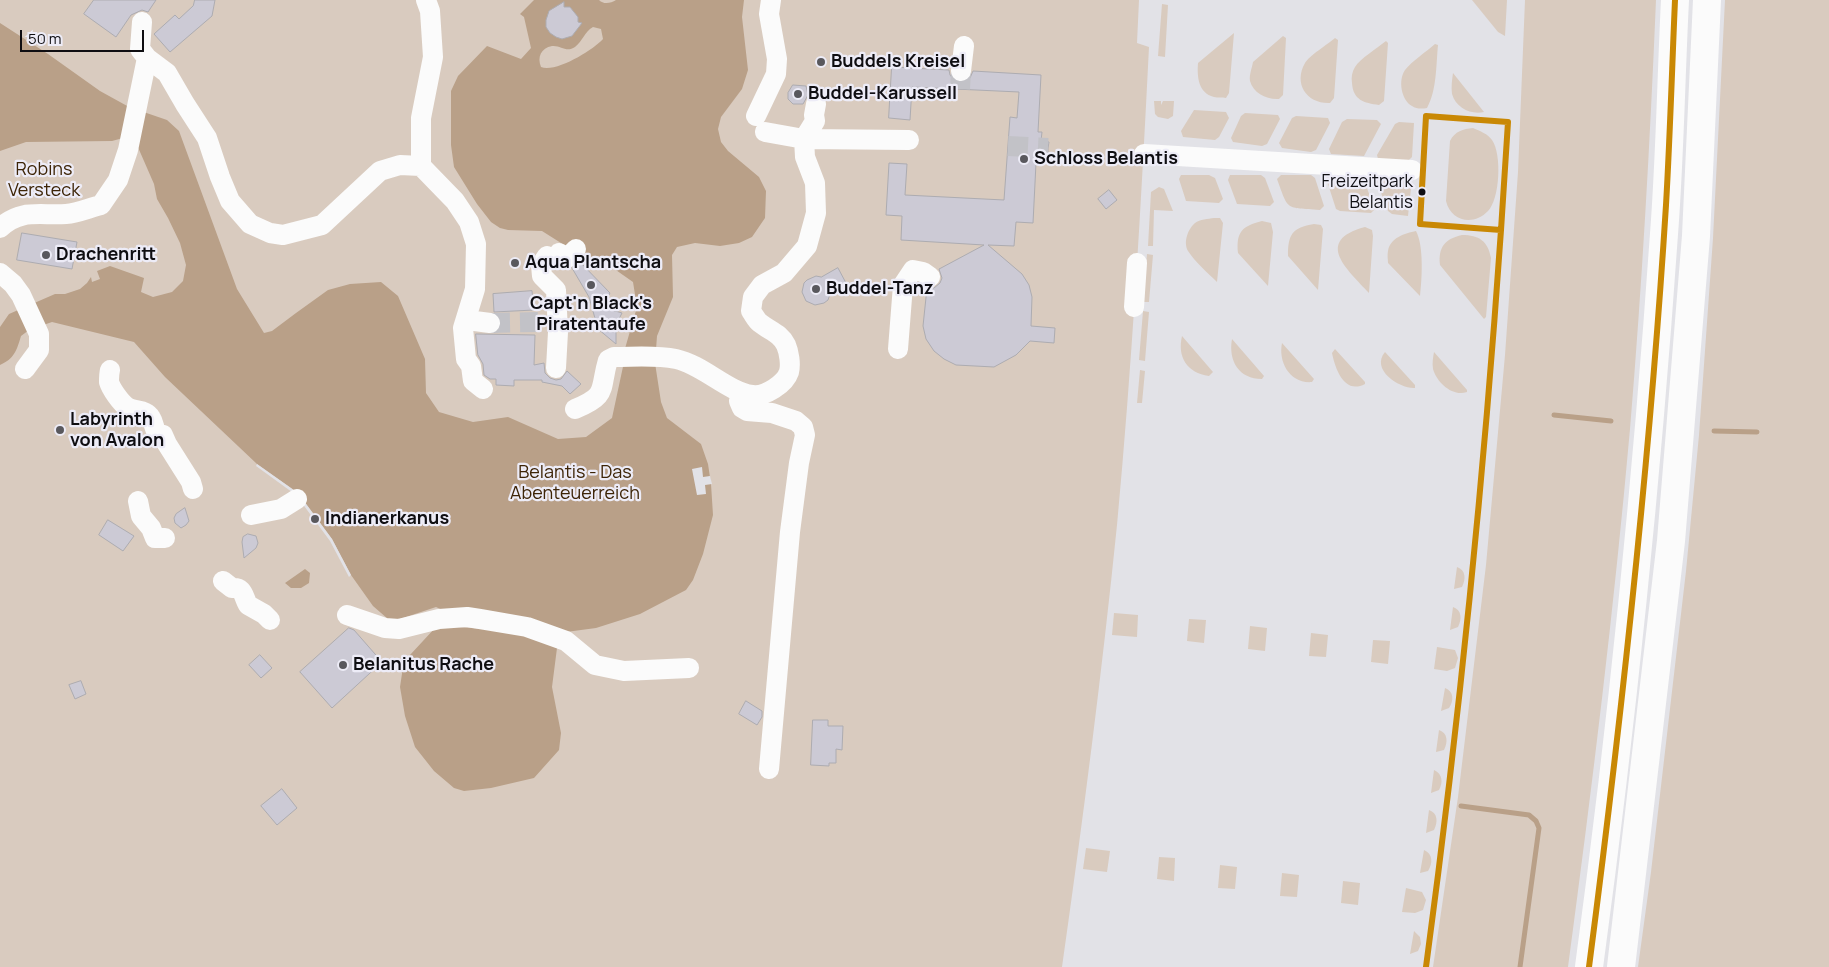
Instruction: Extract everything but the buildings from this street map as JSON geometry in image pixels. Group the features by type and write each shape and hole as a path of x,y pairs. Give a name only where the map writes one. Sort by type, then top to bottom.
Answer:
{"highway":[{"path":"1589,967 1603,864 1637,565 1664,232 1675,0"},
{"path":"1621,967 1671,541 1696,236 1707,0"}],"street":[{"path":"421,166 421,118 433,57 430,11 426,0"},
{"path":"772,0 769,14 782,76 761,124 804,139 909,140"},
{"path":"142,22 140,50 147,58 167,73 207,138 230,201 250,224 270,233 283,236 322,225 380,171 400,165 421,166 455,201 469,222 476,244 475,289 463,328 466,358 471,366 473,381 483,389"},
{"path":"961,70 964,46"},
{"path":"0,228 8,220 27,214 65,214 100,205 118,180 128,150 147,58"},
{"path":"575,408 592,402 600,394 608,360 614,357 656,357 677,360 700,368 741,392 754,396 768,392 781,384 789,372 790,359 787,347 781,337 772,329 759,322 751,311 753,297 762,285 784,273 806,246 816,213 815,183 805,157 804,139 814,121 816,104"},
{"path":"1144,154 1412,170"},
{"path":"556,368 558,332 556,290 542,276 541,264 562,254"},
{"path":"1134,307 1137,263"},
{"path":"898,349 903,285 913,270 923,272 930,277"},
{"path":"0,273 13,284 21,295 39,334 39,350 25,369"},
{"path":"467,320 490,323"},
{"path":"110,370 109,381 111,385 126,406 145,412 152,418 154,429 157,434 164,435 167,444 191,482 193,490"},
{"path":"741,392 742,408 747,411 785,416 804,427 805,435 799,463 790,532 769,769"},
{"path":"138,500 141,516 151,528 155,538 166,538"},
{"path":"251,515 281,509 297,500"},
{"path":"223,581 232,588 237,588 244,592 248,605 264,614 270,620"},
{"path":"347,614 385,628 399,629 439,618 480,618 528,627 566,642 595,665 624,671 689,668"}],"green space":[{"name":"Belantis - Das Abenteuerreich","path":"0,0 1139,0 1137,43 1149,47 1127,406 1105,635 1062,967 0,967"},
{"path":"1472,0 1507,0 1505,36 1498,32"},
{"path":"1525,0 1656,0 1642,268 1624,496 1586,833 1568,967 1433,967 1458,797 1486,565 1505,355 1518,172"},
{"path":"1725,0 1829,0 1829,967 1638,967 1686,571 1699,435 1713,238"},
{"path":"1162,4 1168,5 1165,57 1158,56"},
{"path":"1234,33 1229,93 1226,98 1214,97 1202,88 1198,78 1198,63"},
{"path":"1283,36 1286,38 1283,95 1279,99 1270,98 1261,95 1254,89 1250,76 1253,62"},
{"path":"1335,38 1338,40 1334,98 1330,103 1322,102 1315,100 1304,91 1301,78 1302,71 1307,60"},
{"path":"1386,41 1388,43 1384,101 1379,105 1360,100 1353,89 1352,73 1361,61"},
{"path":"1435,44 1438,45 1433,93 1427,108 1415,108 1408,103 1403,95 1401,84 1403,74 1411,63"},
{"path":"1453,73 1484,112 1469,111 1460,107 1452,94"},
{"path":"1154,101 1161,101 1161,105 1163,101 1174,101 1173,116 1168,119 1158,117 1155,114"},
{"path":"1194,110 1226,112 1229,118 1219,137 1215,140 1183,137 1181,131"},
{"path":"1245,113 1278,115 1280,119 1267,144 1262,146 1233,142 1231,138 1241,116"},
{"path":"1296,116 1328,118 1330,123 1316,150 1311,152 1282,148 1279,143 1292,118"},
{"path":"1347,119 1377,120 1381,124 1364,156 1331,154 1329,149 1342,122"},
{"path":"1399,122 1414,123 1412,157 1408,161 1378,159 1377,155 1395,124"},
{"path":"1473,128 1486,134 1492,140 1495,147 1498,165 1497,187 1492,205 1488,211 1476,219 1464,220 1453,214 1446,201 1450,141 1460,131"},
{"path":"1181,175 1209,175 1215,178 1223,199 1219,203 1186,201 1179,179"},
{"path":"1230,175 1261,175 1265,178 1274,202 1270,206 1237,204 1228,180"},
{"path":"1281,175 1311,175 1315,178 1324,206 1320,210 1300,209 1290,206 1284,197 1277,179"},
{"path":"1329,175 1360,175 1363,178 1375,209 1371,213 1340,211 1336,209 1326,178"},
{"path":"1378,176 1412,179 1408,216 1392,214 1388,211 1376,180"},
{"path":"1159,187 1164,189 1173,211 1154,210 1153,246 1148,246 1151,192"},
{"path":"1220,218 1223,223 1217,282 1191,255 1186,244 1188,232 1195,223"},
{"path":"1262,221 1271,223 1273,232 1268,286 1238,253 1238,240 1242,231 1250,225"},
{"path":"1314,224 1321,225 1323,229 1318,290 1288,256 1290,237 1293,233 1296,230"},
{"path":"1365,227 1372,230 1373,236 1369,293 1345,266 1338,248 1341,240 1349,233"},
{"path":"1416,231 1419,237 1421,254 1420,296 1388,263 1389,246 1395,239"},
{"path":"1462,235 1473,236 1482,240 1490,252 1486,317 1484,319 1440,265 1440,253 1444,245 1451,239"},
{"path":"1147,254 1153,255 1149,302 1143,302"},
{"path":"1143,311 1149,312 1145,361 1139,360"},
{"path":"1182,336 1213,372 1209,376 1189,368 1185,363 1181,351"},
{"path":"1232,339 1264,376 1262,379 1247,376 1237,367 1232,355"},
{"path":"1282,343 1314,379 1312,382 1304,382 1297,379 1287,370 1282,357"},
{"path":"1335,349 1365,384 1351,386 1346,383 1335,366 1332,353"},
{"path":"1385,352 1415,385 1415,388 1395,382 1384,372 1381,359"},
{"path":"1434,352 1467,392 1451,391 1442,384 1433,369"},
{"path":"1140,370 1145,371 1142,403 1137,403"},
{"path":"1457,567 1464,573 1464,581 1462,587 1454,589"},
{"path":"1453,607 1460,613 1460,621 1458,627 1450,630"},
{"path":"1114,613 1138,615 1137,637 1112,635"},
{"path":"1189,619 1206,620 1204,643 1187,641"},
{"path":"1250,626 1267,628 1265,651 1248,649"},
{"path":"1311,633 1328,635 1326,657 1309,656"},
{"path":"1373,640 1390,641 1388,664 1371,662"},
{"path":"1437,647 1455,650 1458,658 1455,668 1447,671 1434,669"},
{"path":"1445,688 1452,694 1452,702 1449,708 1441,711"},
{"path":"1439,730 1446,736 1446,744 1444,750 1436,752"},
{"path":"1434,770 1441,776 1442,782 1439,790 1431,793"},
{"path":"1429,810 1436,816 1436,824 1434,830 1426,833"},
{"path":"1086,848 1110,851 1107,872 1083,869"},
{"path":"1424,850 1431,856 1431,865 1428,871 1420,873"},
{"path":"1159,857 1175,858 1174,881 1157,879"},
{"path":"1220,865 1237,867 1235,889 1218,888"},
{"path":"1282,873 1299,875 1297,897 1280,896"},
{"path":"1343,881 1360,883 1358,905 1341,903"},
{"path":"1406,888 1422,892 1426,900 1423,910 1415,913 1402,912"},
{"path":"1414,931 1420,937 1421,944 1418,951 1410,954"}],"shaded area":[{"path":"534,0 599,0 603,3 608,3 616,0 744,0 742,17 748,70 742,89 721,117 718,129 721,142 728,151 759,177 766,191 765,218 752,237 739,243 720,246 695,243 677,247 672,255 673,297 657,336 655,363 661,402 667,418 701,444 708,464 711,484 713,515 703,554 693,580 686,590 640,614 596,628 566,632 520,632 557,648 552,687 561,733 559,750 534,778 491,788 464,791 454,788 434,771 415,747 405,716 400,687 403,667 410,655 435,628 446,626 484,629 436,607 397,620 388,619 373,606 351,575 332,539 298,493 257,464 165,377 134,342 52,322 29,330 21,336 18,346 9,360 0,365 0,327 9,314 55,294 65,294 80,289 91,277 92,282 100,279 97,271 110,266 144,278 141,292 153,297 172,292 183,281 186,265 180,243 157,199 154,184 137,145 123,138 112,141 26,142 0,151 0,23 100,91 129,107 167,120 179,131 237,289 264,333 272,331 328,290 350,284 381,282 398,296 425,359 426,393 439,412 473,422 508,417 558,439 586,437 612,418 624,362 624,352 637,307 633,282 613,268 588,260 542,231 500,228 491,222 477,204 454,167 451,145 451,91 458,76 487,46 521,59 531,48 524,17 520,14","holes":["593,27 601,29 603,39 591,49 565,64 556,67 541,67 540,56 548,47 572,49 578,45"]},
{"path":"305,569 310,573 309,583 301,588 291,588 285,583"}],"pier":[{"name":"Indianerkanus","path":"257,464 298,493 332,539 351,575 349,577 330,541 296,495 256,466"},
{"path":"702,467 703,477 710,476 712,484 705,485 706,494 697,495 692,469"}],"waterway":[{"path":"1554,415 1611,421"},
{"path":"1714,431 1757,432"},
{"path":"1461,806 1529,815 1536,821 1539,828 1520,967"}],"tunnel":[{"path":"960,89 961,71"},
{"path":"1008,146 1048,148"},
{"path":"490,323 538,322"}],"transit line":[{"path":"1589,967 1624,682 1652,396 1666,205 1675,0"},
{"path":"1426,116 1508,122 1501,230 1420,224 1426,116"},
{"path":"1426,967 1470,599 1487,415 1501,230"}],"place":[{"name":"Buddels Kreisel","path":"821,62"},
{"name":"Buddel-Karussell","path":"798,94"},
{"name":"Schloss Belantis","path":"1024,159"},
{"name":"Freizeitpark Belantis","path":"1422,192"},
{"name":"Drachenritt","path":"46,255"},
{"name":"Aqua Plantscha","path":"515,263"},
{"name":"Capt'n Black's Piratentaufe","path":"591,285"},
{"name":"Buddel-Tanz","path":"816,289"},
{"name":"Labyrinth von Avalon","path":"60,430"},
{"name":"Indianerkanus","path":"315,519"},
{"name":"Belanitus Rache","path":"343,665"}],"park label":[{"name":"Robins Versteck","path":"44,180"}]}
